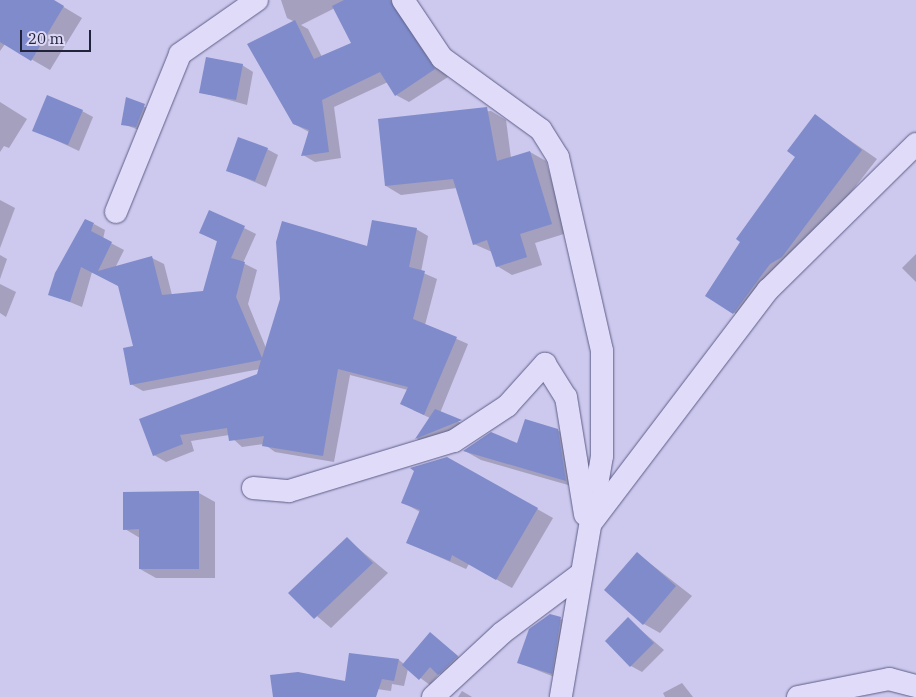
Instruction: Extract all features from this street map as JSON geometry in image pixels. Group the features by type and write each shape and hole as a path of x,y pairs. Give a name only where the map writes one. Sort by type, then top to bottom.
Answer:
{"street":[{"path":"116,212 180,54 257,0"},
{"path":"403,0 442,58 541,130 558,157 602,351 602,456 578,576 561,697"},
{"path":"588,527 768,290 916,144"},
{"path":"253,488 289,491 454,441 507,406 545,364 566,397 588,527"},
{"path":"433,697 502,633 578,576"},
{"path":"798,697 889,679 916,686"}],"building":[{"path":"0,0 54,0 64,6 31,61 0,42"},
{"path":"344,0 390,0 435,69 395,96 380,72 322,100 329,152 301,156 309,130 293,124 247,44 295,20 314,59 351,43 332,6"},
{"path":"206,57 243,64 236,100 199,93"},
{"path":"47,95 83,110 68,145 32,131"},
{"path":"126,97 145,104 136,127 121,125"},
{"path":"487,107 497,161 530,151 552,224 520,234 527,257 496,267 487,240 473,245 453,179 385,186 378,119"},
{"path":"815,114 862,150 782,257 770,264 733,314 705,296 740,242 736,239 795,157 787,151"},
{"path":"238,137 268,148 255,181 226,171"},
{"path":"209,210 245,226 231,258 245,262 236,297 262,358 280,299 276,242 282,221 367,246 372,220 417,228 409,267 425,271 413,319 457,337 424,415 400,404 408,387 338,369 323,456 262,446 264,436 229,441 227,428 180,435 183,444 153,456 139,419 257,374 261,360 130,385 123,348 133,346 118,286 81,267 70,302 48,295 55,273 85,219 94,223 91,231 112,242 98,271 152,256 162,295 203,291 217,241 199,233"},
{"path":"435,409 462,420 415,439"},
{"path":"525,419 558,429 566,481 463,451 491,432 517,443"},
{"path":"447,457 538,508 496,580 452,555 450,561 406,543 420,510 401,503 414,471 410,468"},
{"path":"199,491 199,569 139,569 139,529 123,530 123,492"},
{"path":"347,537 373,563 314,619 288,593"},
{"path":"637,552 676,586 643,625 604,590"},
{"path":"550,614 561,617 552,674 517,663 529,629"},
{"path":"628,617 654,643 630,667 605,641"},
{"path":"430,632 458,656 438,675 430,667 419,680 402,665"},
{"path":"349,653 399,659 394,681 382,679 376,697 273,697 270,675 298,672 345,681"}]}
